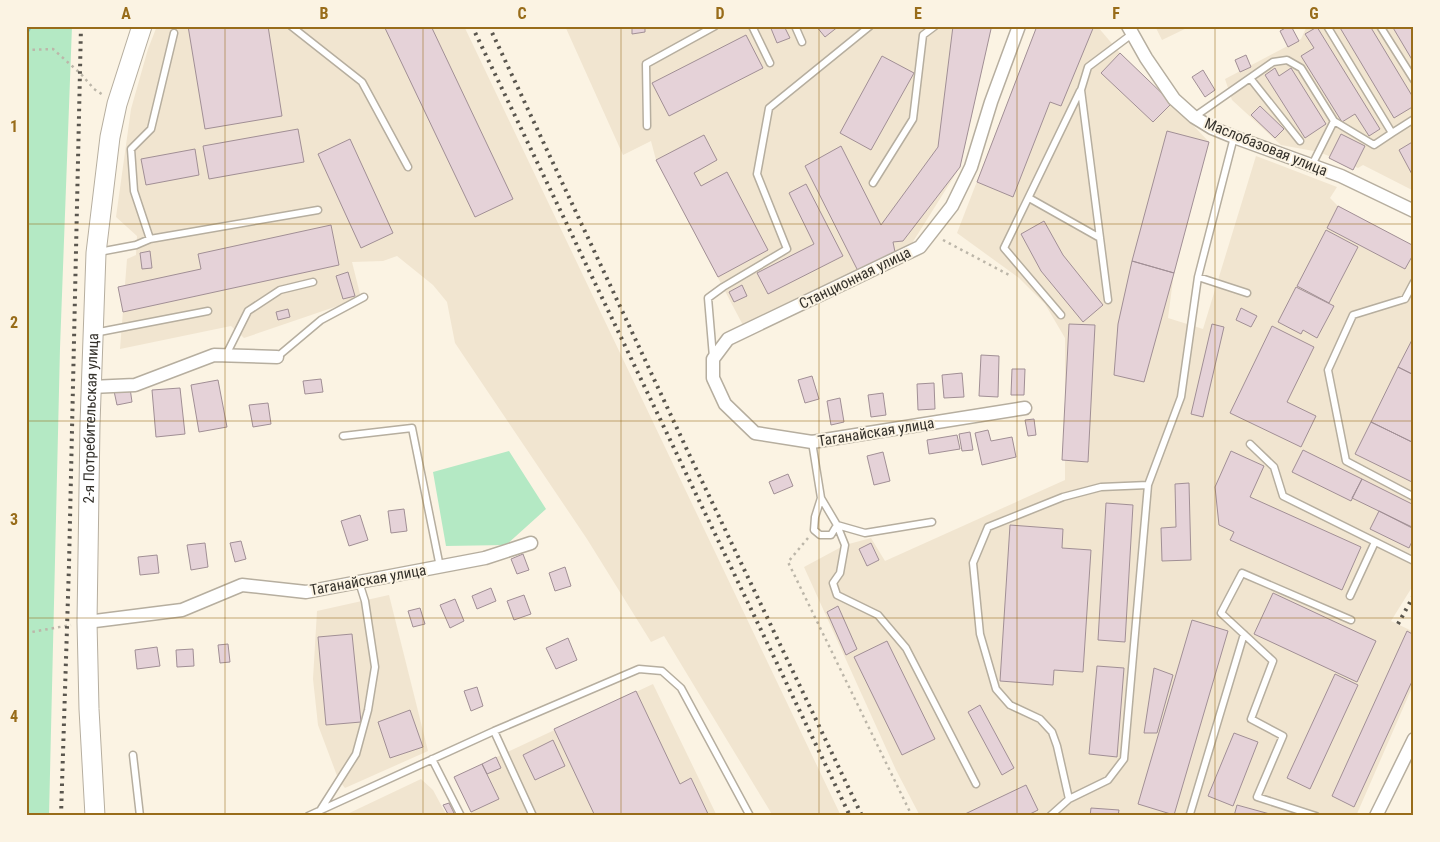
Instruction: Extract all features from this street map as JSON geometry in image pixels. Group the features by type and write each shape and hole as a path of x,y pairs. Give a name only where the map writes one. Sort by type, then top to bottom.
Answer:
{"street":[{"name":"2-я Потребительская улица","path":"95,816 89,709 87,622 91,387 96,253 110,137 117,104 142,26"},
{"name":"Станционная улица","path":"713,359 728,339 920,247 952,206 971,167 991,102 1019,26"},
{"name":"Маслобазовая улица","path":"1130,30 1146,58 1174,99 1194,117 1212,128 1234,137 1341,176 1414,211"},
{"path":"91,387 135,385 214,355 277,357"},
{"name":"Таганайская улица","path":"713,359 713,378 725,404 756,433 812,442 1025,408"},
{"name":"Таганайская улица","path":"87,622 182,610 242,586 306,592 485,558 531,543"},
{"path":"1376,816 1414,739"}],"lane":[{"path":"291,26 362,82 408,167"},
{"path":"647,126 646,64 715,26"},
{"path":"752,26 770,63"},
{"path":"795,26 802,42"},
{"path":"713,359 708,298 723,287 788,249 757,174 769,108 870,26"},
{"path":"874,183 913,119 923,35 935,26"},
{"path":"1327,26 1392,133"},
{"path":"1380,26 1414,80"},
{"path":"1062,315 1004,248 1080,90 1088,67 1130,30"},
{"path":"150,239 134,191 132,149 151,129 174,33"},
{"path":"1194,117 1273,62 1287,60 1301,68 1334,121 1374,145 1414,119"},
{"path":"1250,78 1300,141"},
{"path":"1080,90 1108,300"},
{"path":"1312,165 1334,121"},
{"path":"1050,816 1069,799 1108,780 1124,759 1148,486 1181,397 1198,277 1234,137"},
{"path":"1029,198 1100,238"},
{"path":"96,253 136,245 150,239 318,210"},
{"path":"1198,277 1247,293"},
{"path":"226,355 248,311 280,290 313,282"},
{"path":"1414,282 1405,299 1353,314 1328,370 1346,461 1414,497"},
{"path":"277,357 321,320 364,297"},
{"path":"93,333 208,311"},
{"path":"343,436 412,428 440,566"},
{"path":"812,442 821,498 837,525 845,545 840,573 833,583 837,595 878,615 906,648 976,784"},
{"path":"1250,444 1274,467 1283,496 1414,561"},
{"path":"1069,799 1052,732 1040,719 1010,705 996,688 980,634 973,564 988,527 1062,497 1101,487 1148,486"},
{"path":"821,498 815,516 814,530 820,535 831,534 837,525"},
{"path":"837,525 865,532 932,522"},
{"path":"1350,596 1375,542"},
{"path":"1316,816 1257,797 1283,736 1251,719 1273,661 1221,613 1242,573 1351,620"},
{"path":"320,810 356,754 368,710 375,667 365,600 359,582"},
{"path":"1190,814 1244,634"},
{"path":"308,816 494,731 639,669 662,671 681,688 750,816"},
{"path":"494,731 534,816"},
{"path":"133,755 140,816"},
{"path":"432,759 461,816"}],"path":[{"path":"26,50 53,49 94,89 117,104"},
{"path":"931,233 1011,276"},
{"path":"814,530 788,562 912,816"},
{"path":"26,633 87,622"}],"shaded area":[{"path":"157,26 464,26 841,816 773,816 664,636 651,642 587,539 455,343 447,302 433,285 397,256 383,261 352,262 361,298 244,338 231,326 120,349 127,259 136,255 137,236 116,217 131,109 148,49"},
{"path":"565,26 990,26 991,29 960,167 909,248 745,329 656,160 651,141 623,155"},
{"path":"1037,26 1097,26 1120,53 1209,142 1174,272 1168,318 1203,329 1256,156 1337,187 1330,198 1338,206 1414,246 1414,584 1391,621 1414,632 1414,683 1356,816 920,816 896,770 804,567 845,545 871,538 885,561 1065,480 1065,338 1045,304 1019,278 957,233"},
{"path":"1155,26 1191,26 1162,40"},
{"path":"1307,26 1414,26 1414,191 1363,165 1358,168 1319,152 1281,145 1232,100 1225,79 1301,39"},
{"path":"389,595 428,751 345,788 339,781 318,725 313,679 317,611"},
{"path":"653,684 717,816 473,816 454,777"},
{"path":"421,779 433,790 447,816 343,816"}],"green space":[{"path":"26,26 72,26 60,348 49,816 26,816"},
{"path":"509,451 546,509 506,545 446,546 433,472"}],"building":[{"path":"188,26 268,26 282,116 205,129"},
{"path":"384,26 431,26 513,199 475,217"},
{"path":"632,26 645,26 645,32 632,34"},
{"path":"770,26 784,26 790,38 777,43"},
{"path":"816,26 839,26 825,37"},
{"path":"953,26 989,26 991,29 960,167 903,241 893,242 895,252 858,271 805,166 841,146 881,225 938,147"},
{"path":"1037,26 1094,26 1061,106 1050,102 1013,197 977,182"},
{"path":"1291,26 1299,41 1288,47 1280,31"},
{"path":"1339,26 1370,26 1414,99 1414,106 1394,118"},
{"path":"1392,26 1414,26 1414,63"},
{"path":"1317,27 1380,129 1369,136 1355,114 1342,122 1301,56 1314,48 1305,34"},
{"path":"746,35 763,68 669,116 652,83"},
{"path":"1120,53 1172,103 1153,122 1101,73"},
{"path":"1246,55 1251,67 1240,72 1235,60"},
{"path":"882,56 914,73 871,150 840,133"},
{"path":"1275,68 1279,76 1291,68 1326,124 1305,138 1265,75"},
{"path":"1203,70 1215,90 1205,97 1192,77"},
{"path":"1260,106 1284,129 1275,138 1251,115"},
{"path":"298,129 304,162 209,179 203,146"},
{"path":"1167,131 1209,142 1174,273 1132,261"},
{"path":"1341,134 1365,146 1353,170 1329,158"},
{"path":"704,135 717,160 694,173 701,186 727,172 768,250 718,277 656,160"},
{"path":"350,139 393,233 361,248 318,154"},
{"path":"1414,141 1414,178 1399,150"},
{"path":"195,149 199,175 146,185 141,159"},
{"path":"806,184 843,256 768,294 757,273 814,244 789,193"},
{"path":"1338,206 1414,246 1414,253 1405,269 1327,228"},
{"path":"1044,221 1063,255 1103,305 1083,322 1041,271 1021,234"},
{"path":"331,225 339,265 123,312 118,287 201,269 198,254"},
{"path":"1326,230 1358,247 1329,303 1297,286"},
{"path":"150,251 152,268 142,269 140,253"},
{"path":"1132,261 1174,273 1144,382 1114,375 1118,324"},
{"path":"348,272 355,296 343,299 336,276"},
{"path":"742,285 747,296 734,302 729,292"},
{"path":"1296,287 1334,306 1317,338 1303,330 1301,334 1278,322"},
{"path":"1241,308 1257,316 1251,327 1236,320"},
{"path":"288,309 290,317 278,320 276,312"},
{"path":"1069,324 1095,325 1088,462 1062,460"},
{"path":"1212,324 1224,327 1203,417 1191,414"},
{"path":"1272,326 1314,347 1287,402 1316,416 1301,447 1230,413"},
{"path":"1414,336 1414,375 1398,367"},
{"path":"981,355 999,356 998,397 979,396"},
{"path":"1398,367 1414,375 1414,443 1371,422"},
{"path":"1012,369 1025,369 1024,395 1011,395"},
{"path":"962,373 964,397 944,398 942,375"},
{"path":"812,376 819,399 805,403 798,380"},
{"path":"321,379 323,392 305,394 303,381"},
{"path":"218,380 227,427 199,432 191,385"},
{"path":"934,383 935,409 918,410 917,384"},
{"path":"130,388 132,402 117,405 114,391"},
{"path":"180,388 185,434 156,437 152,390"},
{"path":"883,393 886,415 871,417 868,395"},
{"path":"840,398 844,422 831,425 827,401"},
{"path":"268,403 271,424 253,427 249,405"},
{"path":"1034,419 1036,435 1028,436 1025,420"},
{"path":"1371,422 1414,443 1414,483 1355,454"},
{"path":"988,430 991,441 1012,437 1016,457 982,465 975,433"},
{"path":"970,432 973,450 962,451 959,434"},
{"path":"957,435 960,449 929,454 927,440"},
{"path":"1303,450 1362,479 1351,501 1292,472"},
{"path":"1231,451 1264,466 1250,497 1361,547 1342,590 1230,540 1234,532 1219,525 1215,487"},
{"path":"883,452 890,481 874,485 867,456"},
{"path":"788,474 793,486 774,494 769,482"},
{"path":"1362,479 1414,505 1414,528 1352,498"},
{"path":"1189,483 1191,560 1162,561 1161,528 1176,527 1175,484"},
{"path":"1106,503 1133,505 1125,642 1098,640"},
{"path":"404,509 407,531 391,533 388,511"},
{"path":"1379,511 1414,529 1414,537 1409,548 1370,529"},
{"path":"360,515 368,540 349,546 341,521"},
{"path":"1010,525 1063,529 1062,548 1091,550 1083,672 1054,670 1053,685 1000,681"},
{"path":"241,541 246,559 235,562 230,543"},
{"path":"205,543 208,567 191,570 187,545"},
{"path":"871,543 879,560 867,566 859,549"},
{"path":"523,554 529,570 517,574 511,559"},
{"path":"157,555 159,573 140,575 138,557"},
{"path":"565,567 571,586 555,591 549,573"},
{"path":"491,588 496,601 477,609 472,596"},
{"path":"1273,593 1376,641 1357,682 1254,634"},
{"path":"524,595 531,614 514,620 507,601"},
{"path":"455,599 464,621 450,628 440,605"},
{"path":"838,606 857,649 846,655 827,612"},
{"path":"420,608 425,624 413,627 408,611"},
{"path":"1192,620 1228,631 1174,815 1138,804"},
{"path":"1407,631 1414,635 1414,677 1354,807 1332,796"},
{"path":"352,634 361,722 326,725 318,637"},
{"path":"568,638 577,660 556,669 546,648"},
{"path":"887,641 935,739 902,755 854,657"},
{"path":"228,644 230,662 220,663 218,645"},
{"path":"157,647 160,666 137,669 135,650"},
{"path":"193,649 194,666 177,667 176,650"},
{"path":"1097,666 1124,668 1117,757 1089,754"},
{"path":"1154,668 1173,675 1157,733 1144,733"},
{"path":"1335,674 1358,685 1310,789 1287,778"},
{"path":"477,687 483,706 471,711 464,691"},
{"path":"636,691 680,784 691,778 709,816 595,816 554,729"},
{"path":"980,705 1014,768 1002,775 968,712"},
{"path":"410,710 423,747 390,758 378,722"},
{"path":"1234,733 1258,742 1233,806 1208,796"},
{"path":"553,740 565,766 535,780 523,755"},
{"path":"496,757 501,768 487,774 482,764"},
{"path":"482,764 499,799 471,812 454,777"},
{"path":"1026,785 1038,810 1026,816 966,816 965,814"},
{"path":"449,803 454,813 449,816 443,805"},
{"path":"1237,805 1277,816 1234,816"},
{"path":"1091,808 1119,810 1118,816 1090,816"}],"waterway":[{"path":"26,33 30,26"}],"railway":[{"path":"61,816 69,565 81,26"},
{"path":"472,26 850,816"},
{"path":"489,26 689,454 862,816"},
{"path":"1398,624 1414,595"}]}
